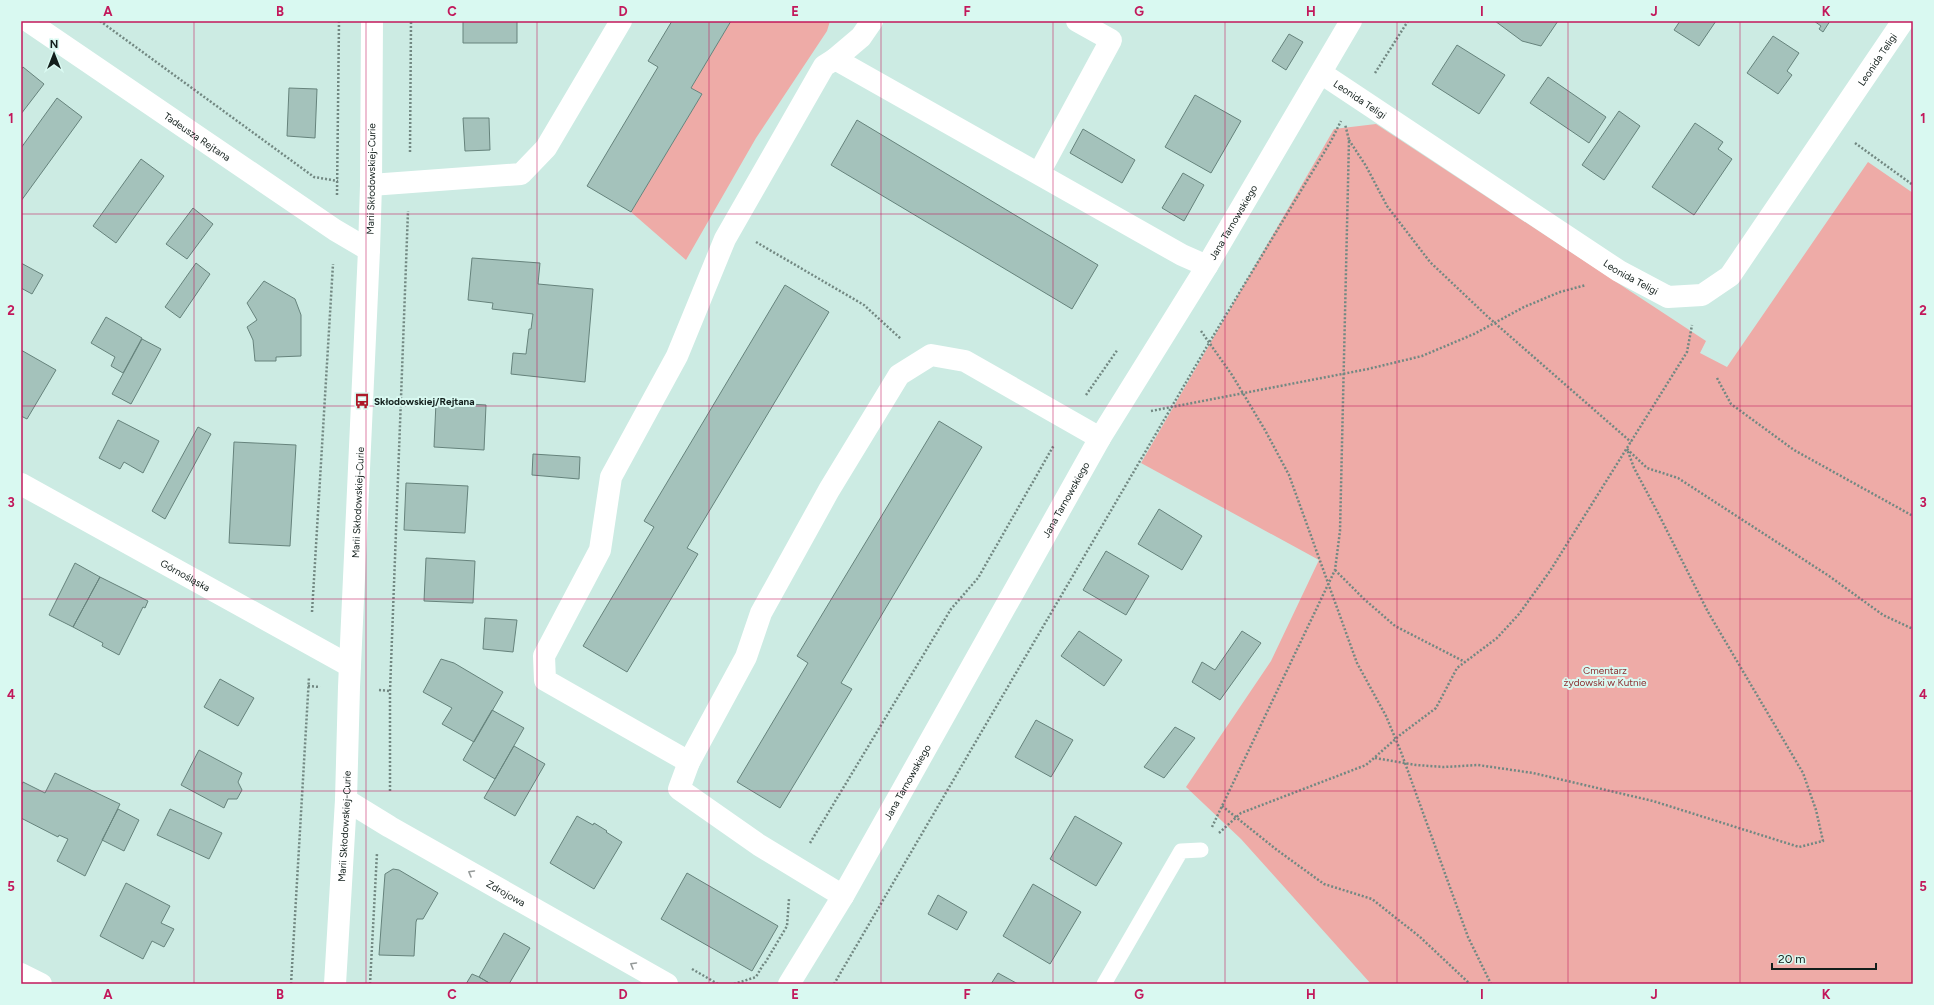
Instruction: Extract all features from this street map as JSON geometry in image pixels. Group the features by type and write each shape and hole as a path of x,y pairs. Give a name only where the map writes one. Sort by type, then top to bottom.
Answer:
{"street":[{"name":"Tadeusza Rejtana","path":"28,21 336,230 369,250"},
{"name":"Marii Skłodowskiej-Curie","path":"335,984 346,800 350,666 369,250 372,21"},
{"path":"371,185 521,174 546,148 621,21"},
{"path":"689,762 545,680 544,656 600,550 612,477 677,356 725,238 824,66 835,59 861,36 872,21"},
{"path":"1039,173 1111,40 1077,21"},
{"name":"Jana Tarnowskiego","path":"789,984 843,896 1100,438 1207,266 1352,21"},
{"name":"Leonida Teligi","path":"1322,73 1619,271 1668,297 1702,295 1730,276 1903,21"},
{"path":"835,59 1182,255 1207,266"},
{"path":"843,896 759,845 680,789 689,762 746,657 761,613 829,490 899,375 931,354 965,361 1100,438"},
{"name":"Górnośląska","path":"21,484 310,642 350,666"},
{"name":"Zdrojowa","path":"346,800 661,983"},
{"path":"21,974 41,984"}],"lane":[{"path":"1104,984 1181,851 1201,850"}],"path":[{"path":"100,21 314,177 338,181"},
{"path":"291,984 310,642 336,230 338,181 339,21"},
{"path":"390,691 409,183 411,21"},
{"path":"1360,97 1408,21"},
{"path":"834,984 1210,343 1331,141 1343,116 1349,140 1340,530 1335,570 1201,850"},
{"path":"1831,127 1913,185"},
{"path":"1349,140 1366,166 1387,206 1430,262 1494,323 1631,442"},
{"path":"754,240 864,306 914,350 920,361"},
{"path":"1147,412 1343,374 1422,356 1474,334 1560,292 1588,285"},
{"path":"1201,850 1241,813 1366,765 1396,739 1436,708 1457,668 1497,638 1519,614 1550,572 1687,352 1692,322 1690,296"},
{"path":"1183,304 1266,430 1288,475 1357,663 1386,716 1396,739 1468,937 1491,984"},
{"path":"1717,378 1731,404 1794,450 1913,516"},
{"path":"764,963 787,926 790,880 796,868 951,609 978,578 1068,421"},
{"path":"1627,449 1647,468 1678,478 1829,576 1883,615 1913,629"},
{"path":"1375,758 1444,767 1478,765 1533,774 1653,801 1799,847 1824,841 1816,810 1803,774 1708,612 1634,468 1627,449"},
{"path":"1335,570 1364,599 1395,626 1465,662"},
{"path":"1222,806 1324,884 1372,899 1420,937 1470,984"}],"green space":[{"path":"731,21 830,21 827,31 756,138 686,260 631,212 702,94 691,88"},
{"name":"Cmentarz żydowski w Kutnie","path":"1376,124 1706,341 1700,353 1727,367 1868,162 1913,193 1913,984 1371,984 1241,839 1186,787 1271,661 1319,560 1141,463 1334,129"}],"building":[{"path":"463,21 517,21 517,43 463,43"},
{"path":"672,21 731,21 691,88 702,94 631,212 587,186 658,67 648,61"},
{"path":"1495,21 1558,21 1541,46 1522,41"},
{"path":"1680,21 1716,21 1699,46 1674,30"},
{"path":"1814,21 1830,21 1823,32 1819,29 1821,26"},
{"path":"1289,34 1303,42 1286,70 1272,61"},
{"path":"1773,36 1799,53 1787,71 1792,75 1778,94 1747,73"},
{"path":"1457,45 1505,75 1479,114 1432,84"},
{"path":"23,67 44,84 21,114 21,70"},
{"path":"1548,77 1606,117 1589,143 1530,103"},
{"path":"289,88 317,89 315,138 287,136"},
{"path":"1195,95 1241,121 1211,173 1165,147"},
{"path":"57,98 82,117 21,201 21,148"},
{"path":"1619,111 1640,126 1604,180 1582,165"},
{"path":"463,118 489,118 490,150 465,151"},
{"path":"857,120 1098,265 1072,309 831,165"},
{"path":"1695,123 1723,142 1718,149 1732,159 1694,215 1652,187"},
{"path":"1083,129 1135,160 1122,183 1070,153"},
{"path":"141,159 164,176 116,243 93,226"},
{"path":"1183,173 1204,185 1184,221 1162,208"},
{"path":"193,208 213,224 187,259 166,244"},
{"path":"472,258 540,263 538,284 593,289 585,382 511,374 513,353 526,354 529,329 531,329 533,314 492,309 493,303 468,300"},
{"path":"21,263 43,275 32,294 21,288"},
{"path":"196,263 210,274 180,318 165,307"},
{"path":"264,281 295,299 301,315 301,356 276,357 276,361 255,361 253,340 247,327 257,320 247,303"},
{"path":"785,285 829,312 687,548 698,554 627,672 583,646 654,527 644,521"},
{"path":"106,317 142,338 123,373 111,366 115,357 91,343"},
{"path":"142,339 161,349 131,404 112,394"},
{"path":"21,350 56,370 27,419 21,416"},
{"path":"436,402 486,405 484,450 434,447"},
{"path":"118,420 159,441 143,473 124,462 120,469 99,458"},
{"path":"939,421 982,447 841,683 852,689 780,808 737,782 808,663 797,656"},
{"path":"198,427 211,434 165,519 152,511"},
{"path":"234,442 296,445 290,546 229,543"},
{"path":"533,454 580,457 579,479 532,475"},
{"path":"406,483 468,486 465,533 404,530"},
{"path":"1159,509 1202,536 1182,570 1138,544"},
{"path":"1106,551 1149,576 1126,615 1083,590"},
{"path":"426,558 475,561 473,603 424,601"},
{"path":"75,563 100,577 73,627 49,615"},
{"path":"100,577 148,601 145,608 143,607 119,655 102,646 103,643 73,627"},
{"path":"485,618 517,620 513,652 483,649"},
{"path":"1079,631 1122,660 1104,686 1061,656"},
{"path":"1242,631 1261,643 1220,700 1192,682 1202,662 1215,670"},
{"path":"441,659 454,663 503,692 474,742 442,724 452,708 423,692"},
{"path":"220,679 254,698 238,726 204,707"},
{"path":"492,710 524,728 495,779 463,760"},
{"path":"1036,720 1073,740 1051,777 1015,757"},
{"path":"1175,727 1195,738 1164,778 1144,767"},
{"path":"514,746 545,764 515,816 484,798"},
{"path":"199,750 242,773 238,782 242,790 237,799 228,799 224,808 181,785"},
{"path":"55,773 120,804 85,876 57,861 68,839 59,835 58,837 21,818 21,786 23,782 45,793"},
{"path":"118,809 139,820 124,851 102,840"},
{"path":"170,809 222,833 209,859 157,835"},
{"path":"577,816 593,825 594,823 622,842 594,889 550,863"},
{"path":"1075,816 1122,843 1096,886 1050,859"},
{"path":"393,869 399,870 438,893 423,919 417,919 414,956 379,955 385,874"},
{"path":"687,873 778,926 752,971 661,919"},
{"path":"126,883 170,906 161,923 174,929 164,947 152,941 143,959 100,936"},
{"path":"1033,884 1081,912 1050,964 1003,936"},
{"path":"938,895 967,912 957,930 928,914"},
{"path":"504,933 530,948 509,984 491,984 479,977"},
{"path":"998,973 1018,984 991,984"},
{"path":"472,974 479,977 491,984 466,984"}],"place":[{"name":"Skłodowskiej/Rejtana","path":"362,401"}]}
